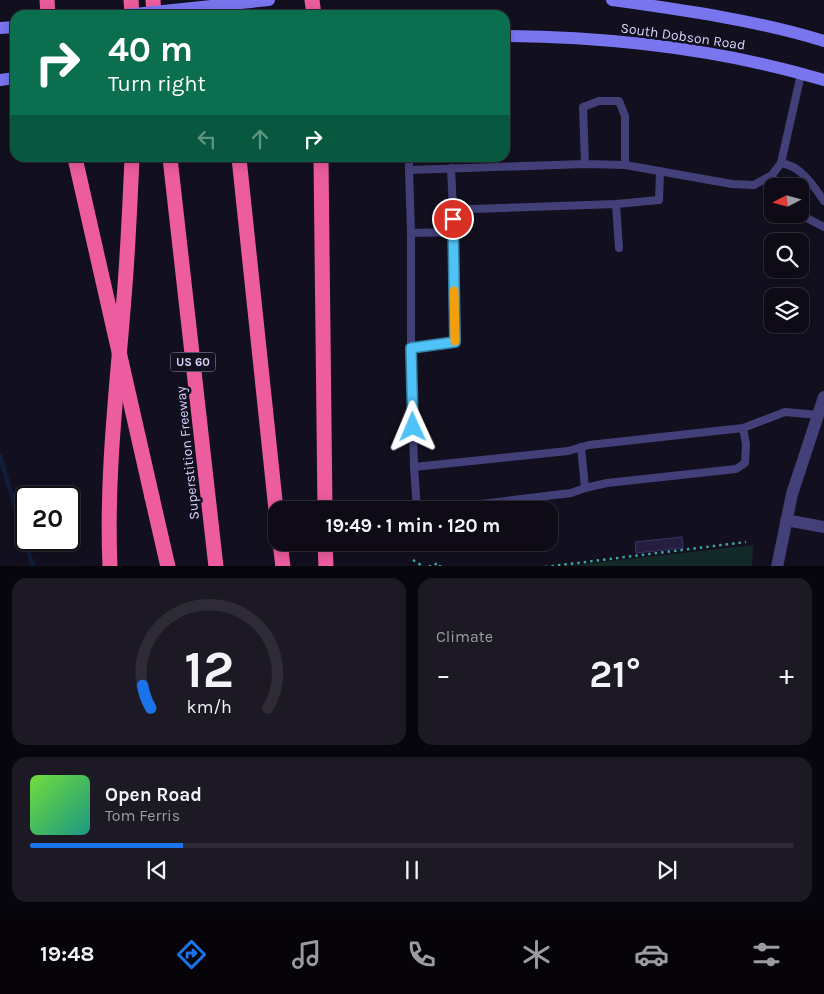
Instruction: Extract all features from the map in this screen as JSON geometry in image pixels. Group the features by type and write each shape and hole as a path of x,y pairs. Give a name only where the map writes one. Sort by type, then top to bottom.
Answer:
{"highway":[{"path":"76,162 168,566"},
{"path":"110,566 108,517 112,418 125,290 132,162"},
{"name":"Superstition Freeway","path":"170,162 216,566"},
{"path":"239,162 275,501"},
{"path":"322,162 325,501"},
{"path":"281,551 282,566"},
{"path":"325,551 326,566"}],"main road":[{"path":"173,10 269,0"},
{"name":"South Dobson Road","path":"612,0 699,13 803,34 824,41"},
{"name":"South Dobson Road","path":"510,36 660,44 758,63 824,80"}],"street":[{"path":"777,566 792,494 824,397"},
{"path":"786,520 824,527"}],"lane":[{"path":"409,170 585,164 625,165 732,184 754,185 772,175 781,162 801,74"},
{"path":"585,164 583,107 599,101 619,102 625,116 625,165"},
{"path":"409,162 411,348 416,501"},
{"path":"781,162 792,164 812,183 824,200"},
{"path":"411,348 455,342 454,232 451,168"},
{"path":"471,208 616,204 660,200 660,171"},
{"path":"616,204 619,248"},
{"path":"809,219 824,227"},
{"path":"410,233 454,232"},
{"path":"414,467 568,451 581,447 744,428 786,412 818,415"},
{"path":"505,501 571,493 585,488 736,469 746,463 744,428"},
{"path":"581,447 585,488"}],"path":[{"path":"545,566 746,542"},
{"path":"413,560 424,566"},
{"path":"429,566 440,564 440,566"}],"green space":[{"path":"753,545 752,566 565,566"}],"building":[{"path":"682,537 683,548 636,553 635,542"}],"waterway":[{"path":"0,456 33,566"}],"slow traffic":[{"path":"454,291 455,341"}],"route":[{"path":"413,427 411,348 455,342 453,219"}]}
